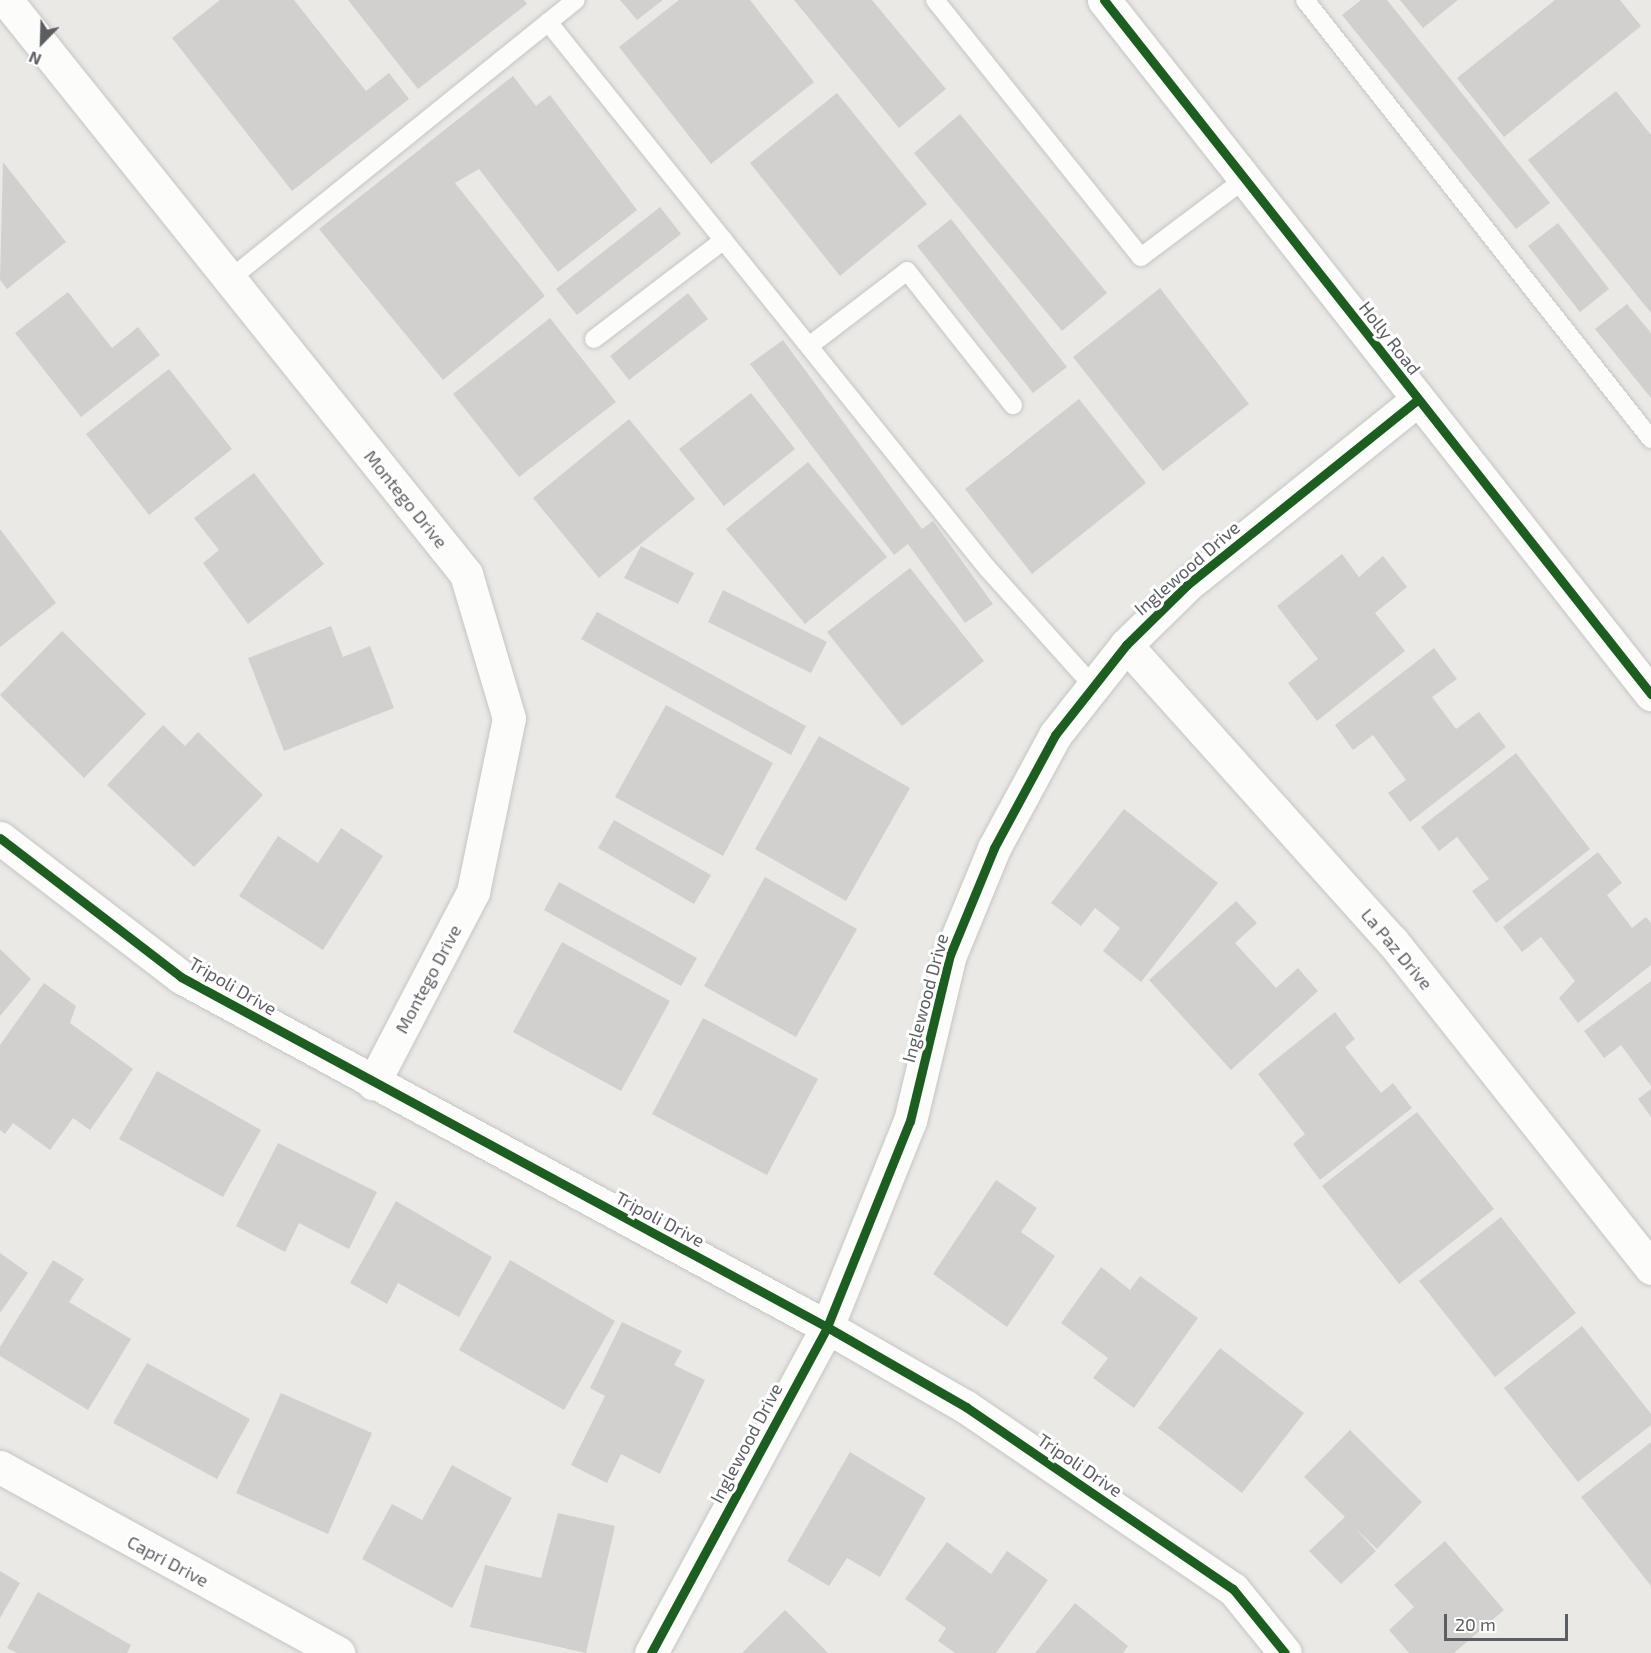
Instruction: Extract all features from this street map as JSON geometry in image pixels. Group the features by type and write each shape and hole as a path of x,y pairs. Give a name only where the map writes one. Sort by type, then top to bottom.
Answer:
{"street":[{"name":"Montego Drive","path":"6,0 466,574 509,718 473,892 373,1083"},
{"name":"Holly Road","path":"1104,0 1651,694"},
{"name":"Inglewood Drive","path":"651,1653 827,1328 910,1121 951,955 993,848 1055,735 1126,645 1187,585 1417,400"},
{"name":"La Paz Drive","path":"1126,645 1392,941 1651,1268"},
{"name":"Tripoli Drive","path":"0,838 181,977 827,1328 966,1407 1233,1589 1285,1653"},
{"name":"Capri Drive","path":"0,1467 338,1653"}],"lane":[{"path":"230,279 576,0"},
{"path":"935,0 1141,257 1245,179"},
{"path":"1305,0 1651,439"},
{"path":"549,22 988,569 1094,686"},
{"path":"594,339 724,240"},
{"path":"809,346 907,271 1013,405"}],"building":[{"path":"220,0 294,0 366,91 389,73 409,99 292,191 172,38"},
{"path":"348,0 524,0 527,4 418,89"},
{"path":"620,0 663,0 637,20"},
{"path":"679,0 750,0 814,82 711,164 619,47"},
{"path":"794,0 872,0 946,89 899,128"},
{"path":"1361,0 1387,0 1550,203 1516,229 1342,15"},
{"path":"1400,0 1458,0 1423,28"},
{"path":"1555,0 1620,0 1641,26 1504,137 1457,78"},
{"path":"513,76 536,106 550,95 637,210 558,272 479,169 455,183 545,296 443,380 319,229"},
{"path":"1616,91 1651,135 1651,313 1528,160"},
{"path":"837,93 927,204 840,276 750,163"},
{"path":"960,114 1107,293 1062,331 914,153"},
{"path":"3,162 66,242 7,289 0,280"},
{"path":"660,207 681,234 577,315 556,289"},
{"path":"951,219 1067,367 1033,393 917,246"},
{"path":"1558,223 1609,289 1580,312 1528,246"},
{"path":"1160,288 1249,404 1163,471 1073,357"},
{"path":"68,292 112,348 138,327 160,355 81,417 15,333"},
{"path":"688,293 708,319 629,380 610,356"},
{"path":"1627,304 1651,333 1651,398 1595,329"},
{"path":"550,318 616,402 519,477 453,394"},
{"path":"783,340 922,529 933,521 993,604 965,623 908,544 894,555 750,364"},
{"path":"169,369 232,449 149,515 86,434"},
{"path":"751,393 795,449 724,506 679,449"},
{"path":"1079,399 1146,483 1032,574 965,489"},
{"path":"629,419 695,499 599,578 533,498"},
{"path":"808,462 887,557 805,624 726,529"},
{"path":"254,473 324,564 248,624 203,563 219,550 194,518"},
{"path":"0,529 56,603 0,647"},
{"path":"641,546 694,573 678,604 624,578"},
{"path":"1342,554 1359,577 1383,556 1407,587 1375,613 1405,651 1317,721 1288,683 1318,659 1277,606"},
{"path":"910,568 984,661 902,726 827,632"},
{"path":"723,590 827,642 811,673 708,622"},
{"path":"597,612 806,726 791,755 581,639"},
{"path":"331,626 343,657 370,646 394,708 284,751 248,658"},
{"path":"62,631 146,714 84,778 0,695"},
{"path":"1434,648 1457,679 1432,697 1456,729 1479,712 1506,747 1410,822 1388,793 1406,780 1373,735 1353,750 1335,725"},
{"path":"666,705 773,763 723,856 615,797"},
{"path":"163,725 185,746 198,732 263,795 194,867 107,785"},
{"path":"819,736 910,788 846,901 755,849"},
{"path":"1516,753 1590,849 1496,923 1472,891 1489,879 1457,837 1439,851 1421,827"},
{"path":"1124,809 1218,883 1141,982 1103,951 1120,928 1095,908 1081,926 1051,903"},
{"path":"614,820 711,875 694,904 598,848"},
{"path":"341,828 383,856 323,950 239,896 278,836 318,863"},
{"path":"1598,852 1622,883 1607,895 1632,928 1646,917 1651,923 1651,965 1578,1023 1559,998 1575,981 1541,937 1522,952 1503,927"},
{"path":"765,877 857,929 796,1037 704,986"},
{"path":"559,882 697,958 681,986 544,910"},
{"path":"1236,901 1257,923 1235,943 1276,988 1298,968 1318,991 1231,1070 1149,980"},
{"path":"562,942 670,1001 621,1091 513,1032"},
{"path":"0,949 31,979 0,1016"},
{"path":"1651,981 1651,1086 1621,1045 1604,1058 1584,1031"},
{"path":"44,983 76,1006 70,1023 133,1069 90,1130 73,1118 50,1150 13,1123 5,1134 0,1130 0,1045"},
{"path":"1335,1012 1355,1039 1345,1047 1381,1093 1393,1083 1412,1108 1320,1180 1293,1144 1305,1134 1258,1074"},
{"path":"703,1018 818,1079 767,1175 652,1114"},
{"path":"157,1071 261,1130 223,1197 119,1139"},
{"path":"1651,1089 1651,1117 1638,1099"},
{"path":"1417,1112 1494,1209 1399,1284 1322,1186"},
{"path":"278,1143 377,1192 349,1249 299,1223 285,1252 236,1226"},
{"path":"996,1180 1037,1208 1021,1232 1055,1256 1007,1327 933,1274"},
{"path":"396,1201 492,1257 459,1317 398,1283 387,1304 350,1283"},
{"path":"1501,1217 1576,1313 1495,1377 1419,1281"},
{"path":"0,1253 28,1273 0,1313"},
{"path":"53,1260 84,1279 69,1302 131,1339 88,1410 0,1356 0,1347"},
{"path":"510,1260 615,1321 564,1410 459,1350"},
{"path":"1101,1267 1130,1290 1140,1276 1198,1318 1134,1408 1093,1378 1108,1358 1061,1323"},
{"path":"622,1322 682,1351 674,1365 705,1380 660,1474 621,1454 607,1483 571,1465 605,1396 590,1388"},
{"path":"1582,1326 1651,1414 1651,1425 1578,1482 1504,1388"},
{"path":"1220,1348 1304,1413 1242,1493 1158,1428"},
{"path":"147,1363 250,1419 217,1479 113,1423"},
{"path":"281,1393 372,1433 328,1534 236,1493"},
{"path":"1350,1430 1422,1502 1377,1549 1355,1528 1376,1551 1341,1584 1309,1551 1345,1517 1304,1477"},
{"path":"1651,1442 1651,1586 1581,1497"},
{"path":"850,1452 926,1498 880,1577 847,1558 829,1586 787,1561"},
{"path":"452,1465 512,1498 452,1608 362,1559 392,1504 422,1520"},
{"path":"558,1513 615,1526 586,1653 470,1627 485,1565 541,1578"},
{"path":"1445,1541 1504,1610 1454,1653 1409,1653 1389,1630 1414,1607 1394,1585"},
{"path":"947,1542 991,1574 1007,1551 1048,1580 996,1653 955,1653 938,1641 946,1628 905,1599"},
{"path":"0,1571 20,1583 0,1618"},
{"path":"38,1592 131,1645 127,1653 17,1653 7,1648"},
{"path":"1075,1603 1128,1646 1123,1653 1035,1653"},
{"path":"785,1610 828,1653 742,1653"}],"cycle path":[{"path":"1104,0 1651,694"},
{"path":"651,1653 827,1327 910,1121 950,955 994,848 1055,735 1126,645 1187,585 1417,400"},
{"path":"0,838 181,977 827,1327 966,1407 1233,1589 1285,1653"}]}
